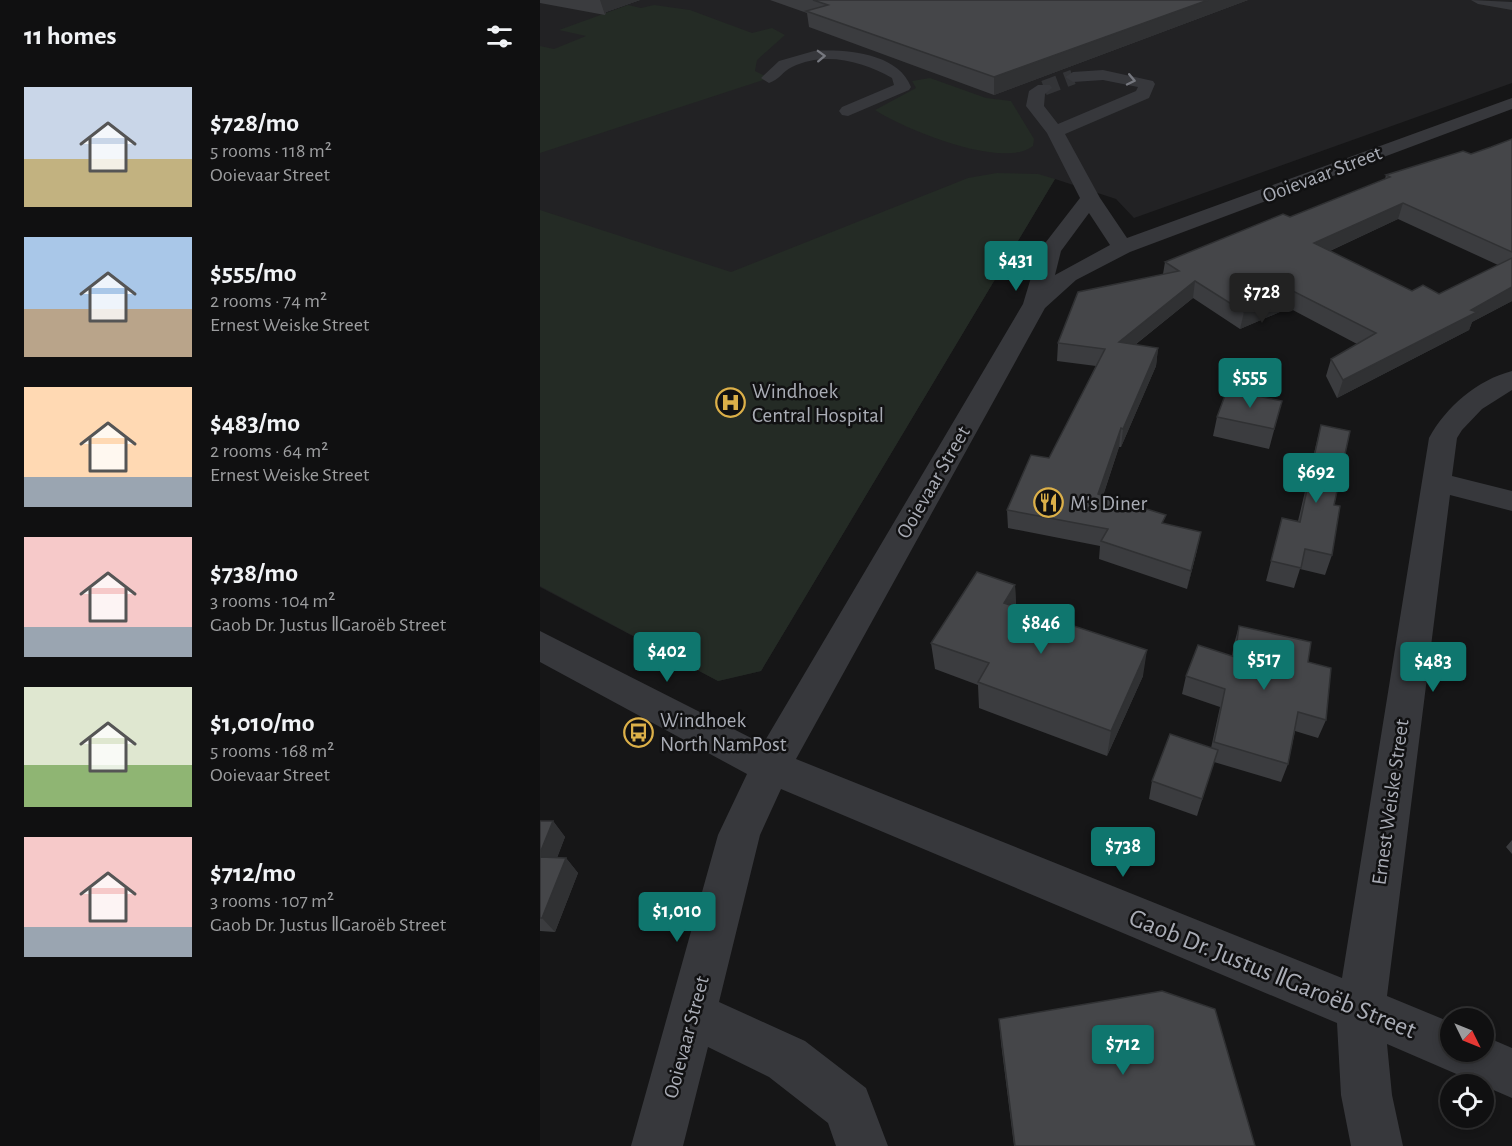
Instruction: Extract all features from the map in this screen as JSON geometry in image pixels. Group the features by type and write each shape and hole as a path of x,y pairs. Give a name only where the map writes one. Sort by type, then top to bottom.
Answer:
{"street":[{"path":"1490,1 1512,6"},
{"path":"770,78 785,64 820,55 847,56 899,76 903,87 848,111"},
{"path":"1055,132 1143,94 1147,84 1103,75 1073,77"},
{"path":"1044,88 1037,91 1035,106 1055,132 1090,198 1122,247"},
{"name":"Ooievaar Street","path":"657,1146 739,835 771,767 1035,304 1068,275 1122,247 1512,103"},
{"path":"1035,304 1050,251 1090,198"},
{"name":"Ernest Weiske Street","path":"1377,1146 1371,1126 1364,1072 1361,1008 1443,438 1449,424 1479,398 1512,379"},
{"path":"1436,482 1512,501"},
{"name":"Gaob Dr. Justus ǁGaroëb Street","path":"540,645 704,734 771,767 1440,1042"},
{"path":"692,1014 788,1059 848,1106 861,1146"},
{"path":"1487,1062 1512,1072"}],"shaded area":[{"name":"Windhoek Central Hospital","path":"540,0 1512,0 1512,83 1134,218 1116,199 1055,179 761,671 718,681 540,587"},
{"path":"628,5 641,8 654,5 690,10 752,33 772,28 785,35 757,60 755,71 769,78 540,153 540,46 554,49 586,36 559,30"},
{"path":"930,78 986,98 1011,101 1034,139 1033,146 1019,152 1000,153 977,150 930,136 875,110 916,88 912,81"},
{"path":"997,173 1038,174 1055,179 761,671 718,681 540,586 540,210 731,272 968,178"}],"building":[{"path":"813,0 1208,0 994,77 806,11 828,5"},
{"path":"1512,139 1512,252 1403,203 1314,243 1412,291 1423,285 1439,294 1512,258 1512,287 1471,310 1477,312 1343,380 1331,359 1376,333 1293,291 1244,312 1195,281 1119,342 1158,348 1123,429 1121,428 1098,494 1166,515 1162,523 1201,532 1191,571 1101,541 1108,529 1007,510 1031,455 1049,458 1105,349 1058,343 1078,292 1179,271 1165,262 1283,214 1290,217 1390,177 1386,175 1463,151 1471,154"},
{"path":"1227,390 1282,401 1274,429 1217,417"},
{"path":"1321,425 1350,431 1334,505 1340,506 1332,555 1305,549 1301,568 1271,561 1282,518 1300,522"},
{"path":"977,572 1015,585 1004,603 1147,650 1111,731 978,682 989,663 931,643"},
{"path":"1239,626 1311,642 1308,662 1331,668 1326,720 1298,712 1288,764 1214,742 1225,689 1186,676 1198,645 1235,657"},
{"path":"1170,734 1218,750 1202,799 1152,781"},
{"path":"540,821 553,821 540,853"},
{"path":"540,857 566,858 542,918 540,918"},
{"path":"1162,991 1215,1009 1255,1146 1015,1146 999,1019"}],"tunnel":[{"path":"1044,88 1073,77"}],"place":[{"name":"Windhoek Central Hospital","path":"731,403"},
{"name":"M's Diner","path":"1049,503"},
{"name":"Windhoek North NamPost","path":"639,732"}]}
